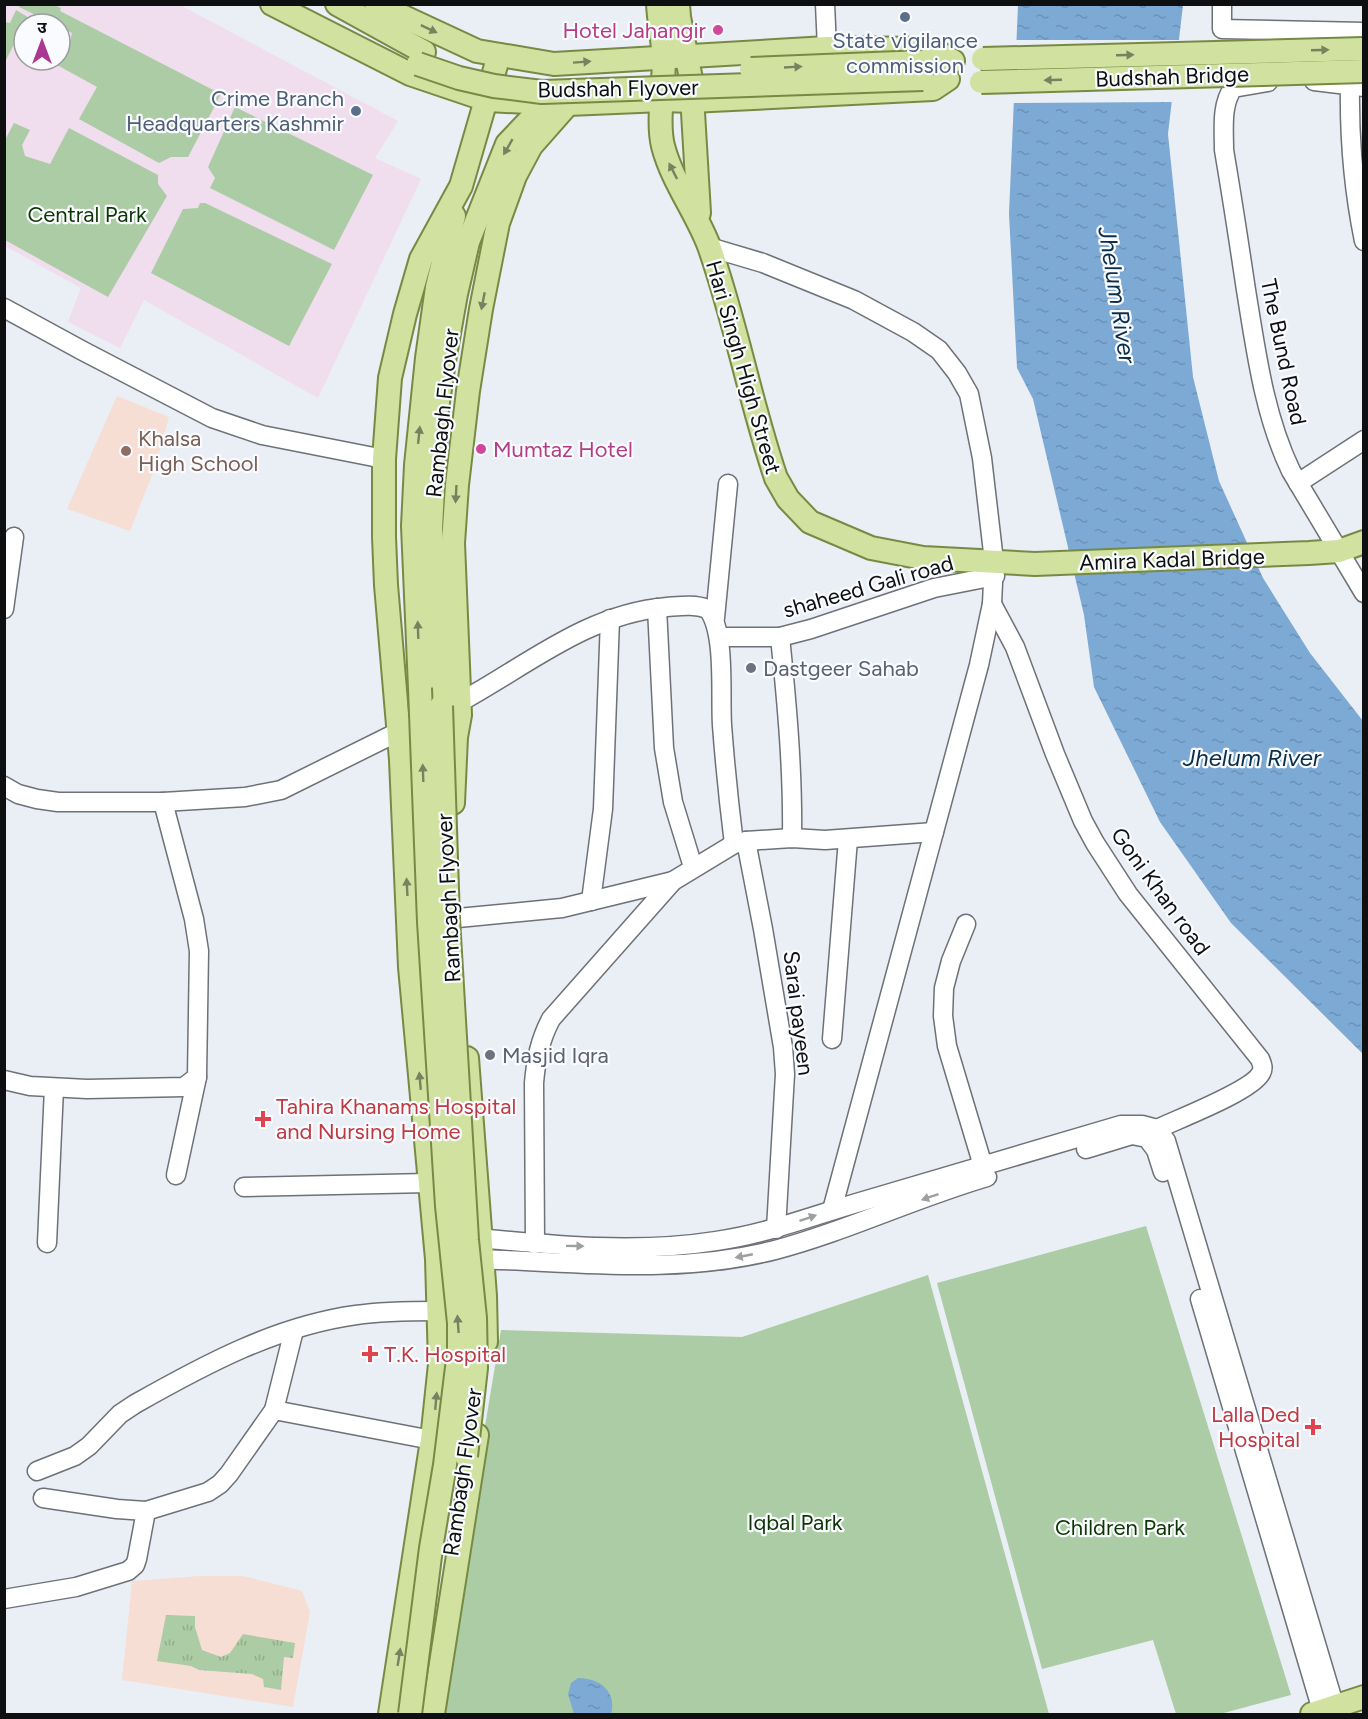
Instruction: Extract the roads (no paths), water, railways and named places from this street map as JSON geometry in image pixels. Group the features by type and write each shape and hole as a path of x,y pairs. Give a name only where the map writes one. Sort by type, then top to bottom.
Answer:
{"main road":[{"path":"272,4 410,74 487,100 557,104 691,101 933,88 950,70 932,49 827,48 554,64 477,51 376,4"},
{"name":"Budshah Flyover","path":"306,4 418,64 459,78 494,86 542,92 923,70"},
{"name":"Budshah Flyover","path":"337,4 424,52 461,66 496,75 540,81 950,70"},
{"path":"658,4 664,57 663,145 669,163 700,223"},
{"path":"678,4 678,17 691,79 700,223"},
{"name":"Budshah Bridge","path":"950,70 983,59 1364,49"},
{"path":"390,1714 432,1440 440,1364 437,1259 428,1183 410,967 399,731 386,585 384,459 390,378 405,314 421,259 461,186 499,55"},
{"name":"Budshah Bridge","path":"950,70 981,82 1359,81"},
{"path":"451,321 498,223 515,176 557,104"},
{"name":"Rambagh Flyover","path":"431,1714 476,1368 475,1318 467,1240 449,931 438,614 431,529 437,409 451,321 468,242 507,144 557,104"},
{"name":"Rambagh Flyover","path":"410,1714 459,1351 459,1323 447,1206 429,922 413,526 416,465 437,287 461,186"},
{"path":"431,1714 487,1368 485,1296 464,1019 453,799 460,702 453,543 457,485 470,379 498,223"},
{"name":"Hari Singh High Street","path":"700,223 735,331 776,478 789,499 810,522 871,548 923,558 995,569 1035,564"},
{"name":"Amira Kadal Bridge","path":"1035,564 1339,551 1364,542"},
{"path":"1326,1713 1364,1697"}],"street":[{"path":"825,4 827,48"},
{"path":"1222,4 1222,29 1364,32"},
{"path":"1359,81 1349,124 1364,241"},
{"name":"The Bund Road","path":"1359,81 1264,83 1233,88 1226,99 1224,150 1254,343 1272,423 1283,454 1298,483 1364,593"},
{"path":"709,247 763,263 854,300 913,332 939,350 957,373 969,394 982,458 995,569 992,604 979,665 832,1210"},
{"path":"4,308 212,418 262,435 384,459"},
{"path":"1298,483 1364,440"},
{"name":"Sarai payeen","path":"728,484 715,618 722,722 740,842 765,940 784,1056 785,1074 776,1229"},
{"path":"4,609 14,537"},
{"name":"shaheed Gali road","path":"718,637 780,637 995,569"},
{"name":"Goni Khan road","path":"992,604 1015,647 1055,754 1083,821 1095,843 1128,894 1260,1059 1262,1071 1243,1089 1157,1129"},
{"path":"4,786 18,794 58,802 163,802 245,798 281,790 460,702 580,631 610,619 657,608 699,606 708,609 715,618"},
{"path":"657,608 664,748 673,802 693,867"},
{"path":"591,901 603,809 610,619"},
{"path":"780,637 790,735 792,838"},
{"path":"163,802 197,933 199,951 196,1077 176,1175"},
{"path":"535,1244 534,1083 536,1058 542,1037 551,1019 673,880 740,842 792,838 848,839 934,832"},
{"path":"832,1039 848,839"},
{"path":"458,918 562,908 673,880"},
{"path":"966,924 951,961 944,988 942,1016 947,1046 983,1166"},
{"path":"4,1080 54,1088 184,1088 196,1077"},
{"path":"47,1243 54,1088"},
{"path":"437,1259 482,1249 535,1244 588,1247 668,1246 716,1241 776,1229 832,1210 1121,1125 1142,1125 1157,1129 1166,1141 1326,1713"},
{"path":"433,1233 482,1249 620,1267 681,1264 733,1258 775,1250 826,1234 980,1179 1132,1135 1147,1138 1156,1150 1326,1713"},
{"path":"244,1187 428,1183"},
{"path":"37,1471 75,1456 89,1446 120,1414 153,1394 243,1348 294,1330 354,1315 438,1311"},
{"path":"43,1498 117,1509 146,1510 192,1498 220,1484 230,1474 274,1410 294,1330"},
{"path":"274,1410 432,1440"},
{"path":"4,1599 76,1587 128,1571 135,1565 137,1559 146,1510"}],"water":[{"name":"Jhelum River","path":"1018,5 1183,5 1168,134 1193,377 1219,481 1263,578 1310,653 1363,721 1363,1054 1231,923 1160,822 1094,687 1084,615 1033,399 1017,368 1009,214"},
{"path":"578,1678 593,1681 605,1688 611,1699 611,1714 574,1714 568,1694 571,1683"}],"place":[{"name":"State vigilance commission","path":"905,17"},
{"name":"Hotel Jahangir","path":"718,30"},
{"name":"Crime Branch Headquarters Kashmir","path":"356,111"},
{"name":"Mumtaz Hotel","path":"481,449"},
{"name":"Khalsa High School","path":"126,451"},
{"name":"Dastgeer Sahab","path":"751,668"},
{"name":"Masjid Iqra","path":"490,1055"},
{"name":"Tahira Khanams Hospital and Nursing Home","path":"263,1119"},
{"name":"T.K. Hospital","path":"370,1354"},
{"name":"Lalla Ded Hospital","path":"1313,1427"}],"park label":[{"name":"Central Park","path":"87,214"},
{"name":"Iqbal Park","path":"795,1522"},
{"name":"Children Park","path":"1120,1527"}]}
